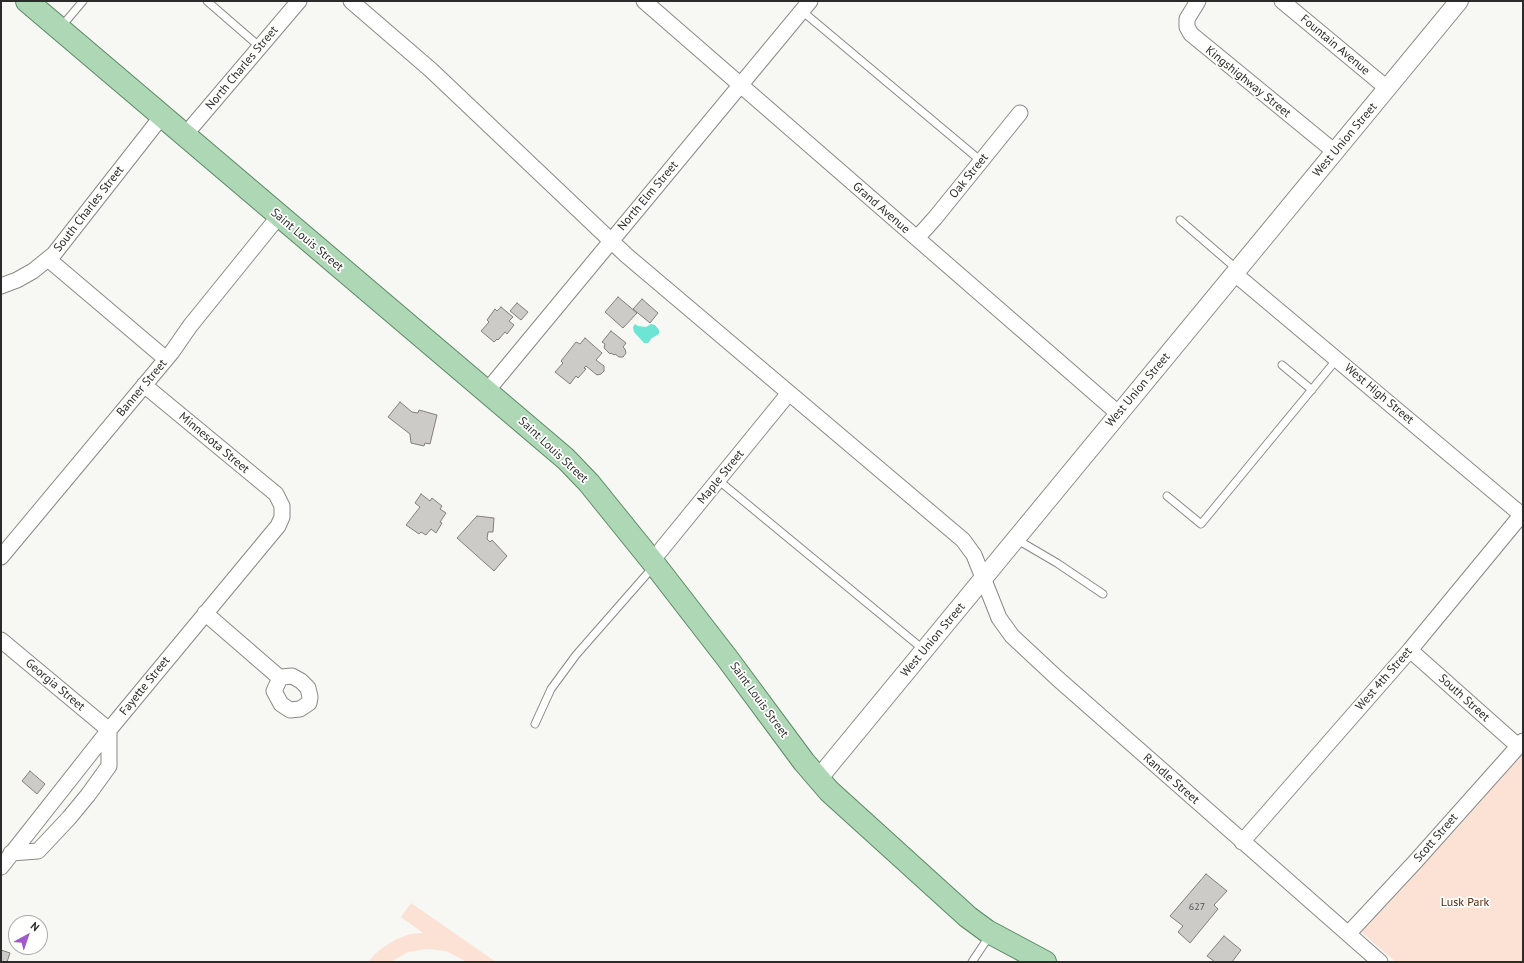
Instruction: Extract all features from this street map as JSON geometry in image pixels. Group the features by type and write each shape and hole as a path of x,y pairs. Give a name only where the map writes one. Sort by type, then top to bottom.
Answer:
{"main road":[{"name":"Saint Louis Street","path":"27,1 487,391 574,467 589,483 654,563 818,779 829,791 968,917 991,933 1045,962"}],"street":[{"name":"North Charles Street","path":"185,135 299,1"},
{"name":"Randle Street","path":"351,1 459,96 610,241 962,540 974,555 999,618 1012,636 1051,674 1380,962"},
{"name":"Grand Avenue","path":"644,1 1118,414"},
{"name":"Kingshighway Street","path":"1198,1 1187,19 1187,27 1191,34 1335,152"},
{"name":"Fountain Avenue","path":"1282,1 1388,88"},
{"name":"West Union Street","path":"818,779 1459,1"},
{"name":"North Elm Street","path":"487,391 804,6"},
{"name":"Oak Street","path":"917,238 1020,113"},
{"name":"South Charles Street","path":"1,286 17,280 33,271 48,259 162,116"},
{"name":"Banner Street","path":"1,557 166,359 190,326 279,216"},
{"path":"48,259 166,359"},
{"name":"West High Street","path":"1236,272 1523,515"},
{"name":"Minnesota Street","path":"144,385 276,494 281,503"},
{"name":"Maple Street","path":"654,563 718,480 789,393"},
{"name":"Fayette Street","path":"1,867 109,730 278,526 282,517 281,503"},
{"name":"West 4th Street","path":"1242,842 1410,650 1523,515"},
{"path":"205,614 280,678"},
{"name":"Georgia Street","path":"1,640 109,730"},
{"name":"South Street","path":"1410,650 1520,743"},
{"path":"11,853 38,850 69,818 88,795 109,766 109,730"},
{"name":"Scott Street","path":"1348,934 1415,862 1520,743"}],"lane":[{"path":"60,29 83,1"},
{"path":"207,1 260,47"},
{"path":"804,6 981,161"},
{"path":"1180,220 1236,272"},
{"path":"1167,496 1201,524 1337,359"},
{"path":"1282,365 1312,390"},
{"path":"718,480 924,650"},
{"path":"1016,539 1103,594"},
{"path":"535,724 551,689 576,655 654,563"},
{"path":"972,962 991,933"}],"green space":[{"name":"Lusk Park","path":"1523,752 1523,962 1396,962 1361,932"},
{"path":"411,903 496,962 467,962 446,951 427,949 408,952 391,962 368,962 385,946 397,939 410,934 423,933 401,917"}],"water":[{"path":"635,324 646,327 651,324 655,325 659,330 659,334 652,338 648,343 644,343 634,332 633,327"}],"building":[{"path":"618,297 637,313 623,328 605,312"},
{"path":"642,299 658,313 650,323 633,309"},
{"path":"517,303 528,312 521,320 510,311"},
{"path":"501,307 513,317 509,321 514,325 507,334 505,332 498,340 497,339 494,342 481,331 489,322 487,320 495,309 497,311"},
{"path":"611,331 626,343 623,347 626,353 623,357 610,354 604,348 605,344 602,342"},
{"path":"585,338 602,353 596,360 604,366 604,371 597,375 586,366 584,368 586,369 578,378 576,376 570,384 555,372 563,363 561,361 576,342 580,344"},
{"path":"400,402 412,412 418,413 419,410 437,415 430,444 425,443 424,446 411,443 410,434 388,417"},
{"path":"421,494 430,501 432,498 442,506 440,509 446,513 440,522 442,523 436,533 431,529 426,535 421,532 419,534 406,525 420,507 415,503"},
{"path":"477,516 494,518 493,532 488,532 487,539 490,542 492,540 507,556 494,571 457,538"},
{"path":"30,771 45,784 37,794 22,781"},
{"path":"1206,874 1227,891 1214,905 1218,909 1190,943 1178,932 1183,926 1170,916"},
{"path":"1224,936 1241,950 1232,962 1215,962 1207,956"},
{"path":"1,950 8,952 9,955 7,962 1,962"}]}
